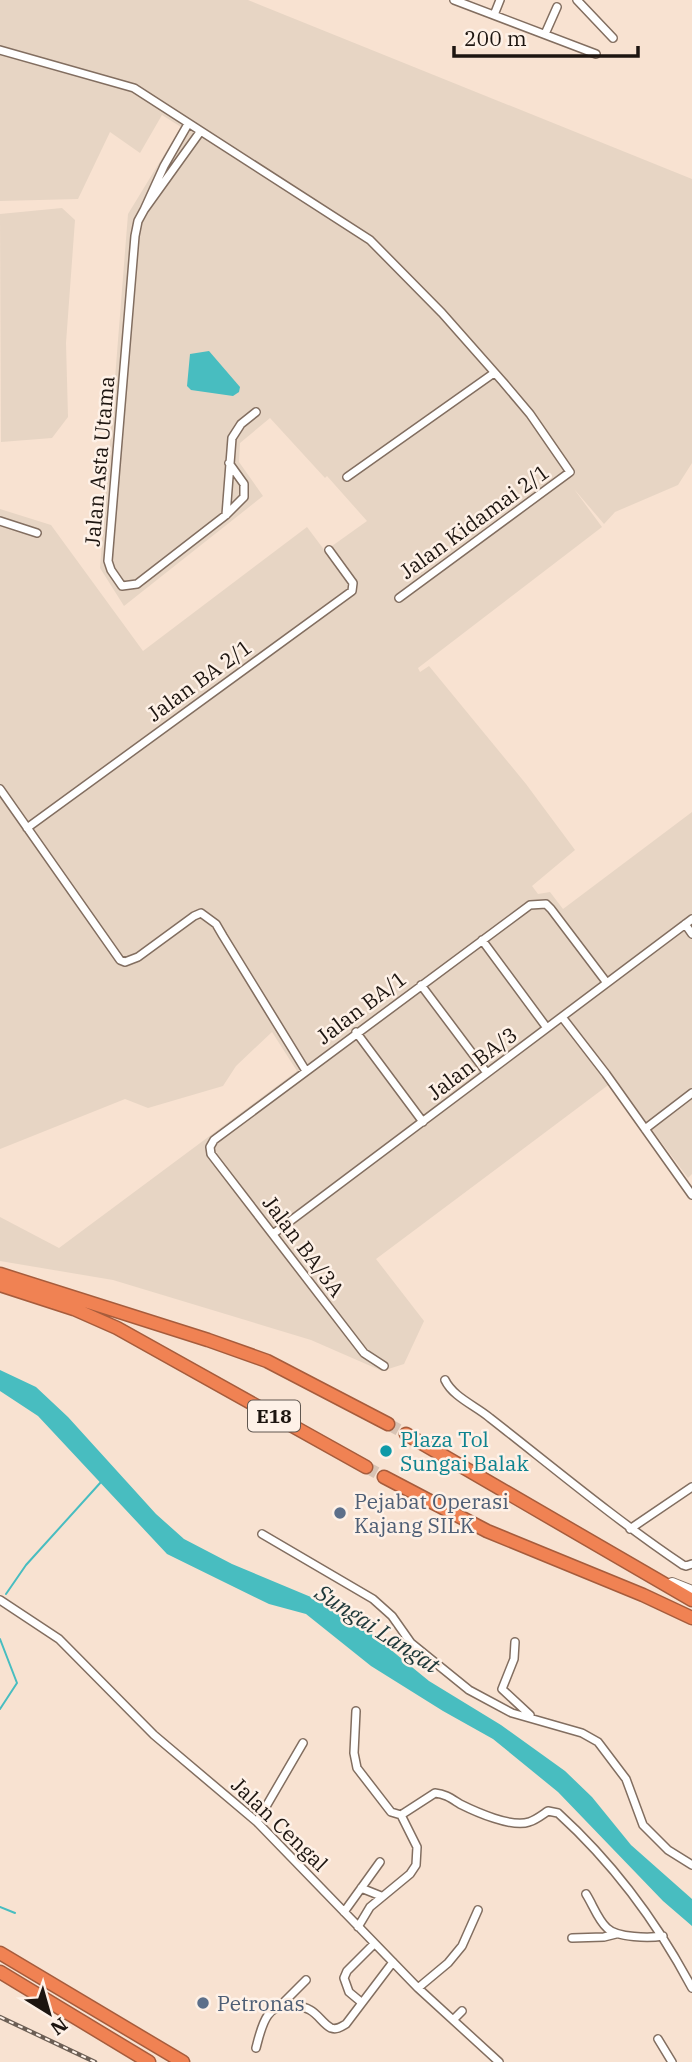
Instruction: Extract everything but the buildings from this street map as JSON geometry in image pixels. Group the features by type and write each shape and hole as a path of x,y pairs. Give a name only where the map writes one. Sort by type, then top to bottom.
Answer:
{"highway":[{"name":"E18","path":"0,1274 208,1340 267,1362 388,1424"},
{"name":"E18","path":"0,1285 74,1309 117,1328 366,1468"},
{"path":"406,1434 692,1600"},
{"path":"384,1477 487,1531 692,1618"},
{"path":"0,1954 183,2062"},
{"path":"0,1972 149,2062"}],"street":[{"path":"454,0 596,54"},
{"path":"494,15 500,0"},
{"path":"581,1 613,38"},
{"path":"545,34 557,7"},
{"path":"0,50 134,88 370,240 442,313 494,373 347,477"},
{"name":"Jalan Asta Utama","path":"145,210 164,166 188,124"},
{"name":"Jalan Asta Utama","path":"200,132 138,221 135,236 108,561 122,586 136,584 226,515 244,497 244,484 229,463"},
{"name":"Jalan Kidamai 2/1","path":"399,598 570,472 530,414 494,373"},
{"path":"226,515 232,439 235,431 256,412"},
{"path":"0,521 37,533"},
{"name":"Jalan BA 2/1","path":"27,828 352,591 353,583 330,550"},
{"path":"0,789 120,960 125,962 138,957 194,916 201,913 210,919 306,1070"},
{"name":"Jalan BA/1","path":"214,1140 530,905 546,904 551,909 607,983"},
{"name":"Jalan BA/3","path":"273,1234 692,919"},
{"path":"685,924 692,934"},
{"path":"482,940 547,1028"},
{"path":"421,985 487,1073"},
{"path":"562,1017 692,1195"},
{"path":"356,1032 423,1122"},
{"path":"645,1129 692,1093"},
{"name":"Jalan BA/3A","path":"214,1140 211,1154 364,1353 384,1366"},
{"path":"445,1380 453,1392 488,1416 630,1530 683,1565 692,1564"},
{"path":"630,1530 692,1487"},
{"path":"262,1534 373,1599 392,1616 411,1643 469,1690 512,1713 582,1733 598,1742 626,1779 643,1825 668,1850 692,1865"},
{"path":"639,1570 692,1591"},
{"name":"Jalan Cengal","path":"0,1600 59,1639 154,1735 257,1822 374,1944 499,2062"},
{"path":"516,1642 514,1659 502,1689 530,1715"},
{"path":"356,1711 354,1753 357,1768 391,1812 401,1815 414,1840 418,1860 410,1874 381,1896 366,1912 358,1927"},
{"path":"257,1822 303,1743"},
{"path":"401,1815 435,1793 448,1796 493,1818 522,1824 553,1811 571,1825 601,1858 663,1936 692,1989"},
{"path":"344,1912 380,1862"},
{"path":"361,1888 381,1896"},
{"path":"586,1894 605,1925 617,1934"},
{"path":"418,1987 448,1964 462,1947 478,1910"},
{"path":"572,1938 617,1934 650,1938 663,1936"},
{"path":"361,2003 349,1992 344,1978 347,1971 374,1944"},
{"path":"281,2005 309,2009 335,2029 346,2024 393,1962"},
{"path":"256,2048 264,2018 306,1980"},
{"path":"453,2020 462,2011"},
{"path":"659,2039 672,2062"}],"shaded area":[{"path":"0,0 248,0 692,179 692,463 678,485 615,512 604,524 574,489 602,527 418,668 420,672 429,666 526,784 575,850 532,886 538,894 550,892 563,909 692,812 692,1174 688,1178 615,1080 376,1259 424,1321 404,1364 382,1371 311,1340 113,1280 0,1261 0,1217 59,1248 297,1071 272,1032 236,1066 223,1086 148,1108 125,1099 0,1149 0,509 51,525 143,651 307,527 325,551 367,521 270,418 240,443 239,462 263,496 124,606 100,568 128,214 181,127 162,115 140,153 110,132 78,199 0,201"},
{"path":"62,208 75,220 66,343 68,417 52,438 1,442 0,214"}],"water":[{"path":"209,351 240,387 239,392 233,396 191,390 187,386 190,354"},
{"path":"0,1370 36,1387 68,1417 156,1514 184,1539 232,1564 342,1610 429,1681 501,1725 565,1771 592,1797 631,1845 692,1899 692,1926 663,1901 558,1792 493,1739 371,1666 306,1614 269,1604 167,1554 38,1416 0,1391"}],"waterway":[{"path":"6,1594 26,1565 101,1482"},
{"path":"0,1639 17,1683 0,1709"},
{"path":"0,1907 15,1913"}],"tunnel":[{"path":"388,1424 406,1434"},
{"path":"366,1467 384,1477"}],"railway":[{"path":"0,2017 95,2062"}],"place":[{"name":"Plaza Tol Sungai Balak","path":"386,1451"},
{"name":"Pejabat Operasi Kajang SILK","path":"340,1513"},
{"name":"Petronas","path":"203,2003"}],"water label":[{"name":"Sungai Langat","path":"378,1628"}]}
